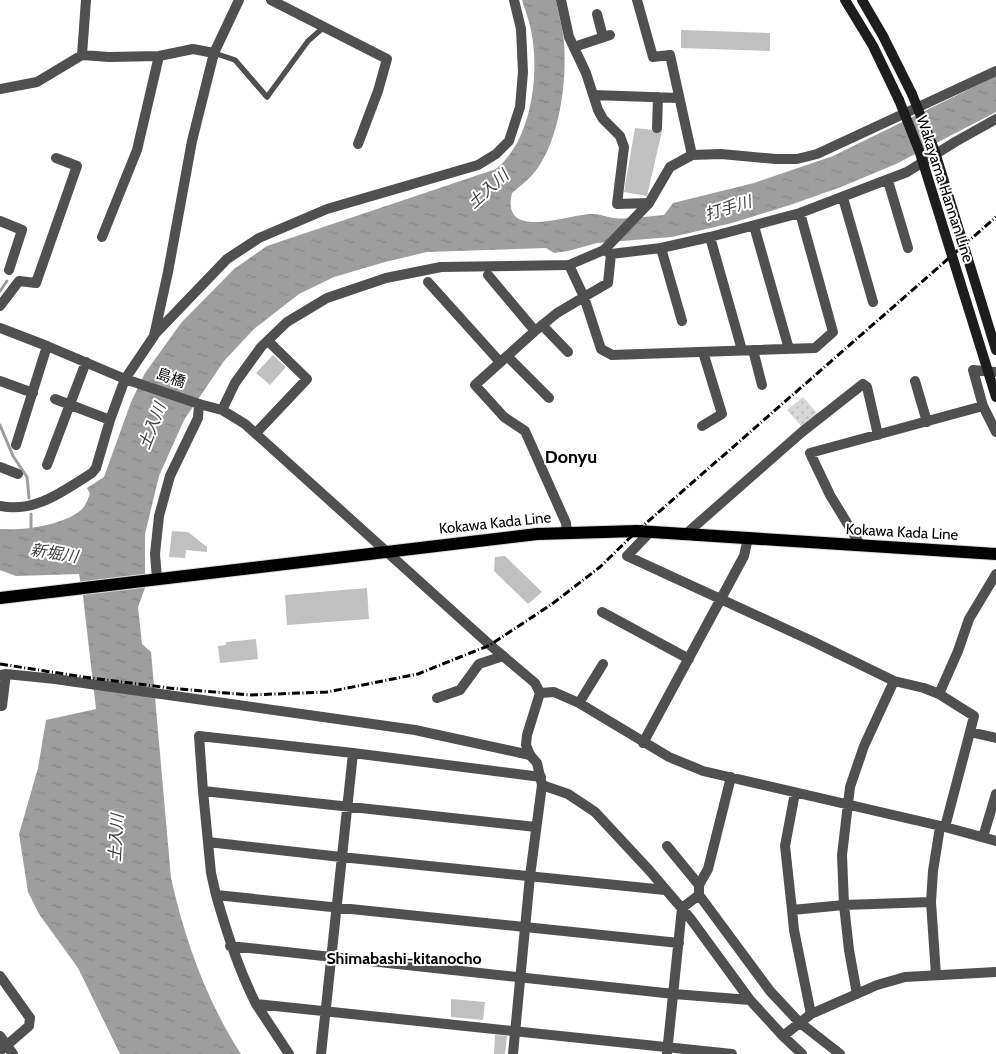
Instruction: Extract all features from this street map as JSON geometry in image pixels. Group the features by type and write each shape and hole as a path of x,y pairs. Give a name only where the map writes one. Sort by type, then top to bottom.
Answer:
{"main road":[{"name":"Wakayama Hannan Line","path":"845,0 873,46 899,100 920,153 996,397"},
{"name":"Wakayama Hannan Line","path":"862,0 884,36 912,94 934,149 996,350"},
{"name":"Kokawa Kada Line","path":"0,598 387,551 567,532 687,533 996,554"}],"street":[{"path":"82,55 86,0"},
{"path":"154,336 192,141 214,53 239,0"},
{"path":"271,0 387,59 378,91 358,144"},
{"path":"0,506 23,508 47,501 92,473 96,468 110,420 129,380 154,336 228,260 259,238 326,209 478,165 496,154 509,141 520,107 523,72 522,29 514,0"},
{"path":"636,0 653,57 670,56 692,155"},
{"path":"562,5 569,37 586,72 603,119 620,136 624,147 617,204 649,203"},
{"path":"574,46 607,36 596,14"},
{"path":"0,89 37,82 82,55 109,57 159,56 193,49 214,53"},
{"path":"102,237 137,150 159,56"},
{"path":"567,532 566,523 525,432 504,417 475,384 557,313 608,283 608,249 649,203 670,167 692,155 721,154 797,159 817,154 996,71"},
{"path":"593,95 679,98"},
{"path":"657,128 658,97"},
{"path":"222,410 235,383 261,347 287,322 327,298 386,278 441,267 569,265 608,249 661,248 710,238 800,213 888,180 907,172 996,119"},
{"path":"0,264 9,270 19,281 36,283 77,166 56,158"},
{"path":"888,180 908,248"},
{"path":"843,198 872,302"},
{"path":"569,265 584,297 601,349 612,355 815,348 834,332 800,213"},
{"path":"0,221 22,230 9,270"},
{"path":"754,226 789,349"},
{"path":"710,238 742,350"},
{"path":"661,248 682,321"},
{"path":"488,276 538,328 568,352"},
{"path":"0,306 19,281"},
{"path":"428,282 503,359 549,398"},
{"name":"島橋","path":"0,328 129,380 222,410 245,424 502,656 535,683 540,693"},
{"path":"256,433 307,379 268,341"},
{"path":"16,445 47,346"},
{"path":"753,350 762,385"},
{"path":"702,426 722,414 703,352"},
{"path":"47,465 86,362"},
{"path":"996,372 973,370 984,406 996,432"},
{"path":"0,381 33,393"},
{"path":"915,381 927,422"},
{"path":"687,533 802,432 863,384 866,387 878,435"},
{"path":"54,399 110,420"},
{"path":"157,579 155,554 159,516 170,476 198,418 199,404"},
{"path":"862,546 830,495 810,453 984,406"},
{"path":"0,467 18,474"},
{"path":"650,532 627,556 894,681 924,688 939,694 974,716 943,827 934,872 932,902 936,975"},
{"path":"643,744 744,556 748,538"},
{"path":"939,694 969,619 996,574"},
{"path":"602,612 689,659"},
{"path":"437,698 460,690 480,664 502,656"},
{"path":"579,703 603,664"},
{"path":"1,709 3,675 55,679 415,730 530,754"},
{"path":"857,994 849,950 844,905 842,855 850,787 864,746 894,681"},
{"path":"513,1054 530,876 542,781 537,763 526,745 527,734 540,693 554,692 579,703 643,744 703,771 996,841"},
{"path":"970,732 996,738"},
{"path":"289,1054 256,1004 230,946 211,873 199,736 353,752 542,781 568,794 595,812 649,870 682,908 750,1000 802,1054"},
{"path":"321,1054 353,752"},
{"path":"668,1051 682,908 699,890 708,869 730,777"},
{"path":"203,791 536,827"},
{"path":"795,792 785,846 794,930 811,1014"},
{"path":"984,837 996,794"},
{"path":"208,842 665,890"},
{"path":"667,846 770,992 799,1022 840,1054"},
{"path":"216,895 679,943"},
{"path":"792,910 844,905 932,902"},
{"path":"230,946 674,994 750,1000"},
{"path":"783,1036 811,1014 878,985 905,977 996,972"},
{"path":"0,976 30,1018 29,1026 4,1048"},
{"path":"256,1004 515,1031 668,1051 732,1054"},
{"path":"0,1036 4,1048 13,1054"}],"lane":[{"path":"214,53 235,60 267,97 308,41 324,27"}],"shaded area":[{"path":"803,397 818,414 802,427 787,410"}],"water":[{"path":"522,0 556,0 565,57 563,91 551,141 545,156 535,172 512,193 511,208 516,217 526,221 540,222 594,214 613,218 664,215 673,203 754,183 833,156 996,76 996,112 896,164 841,187 732,223 672,237 597,243 554,253 546,248 427,252 334,277 299,294 254,329 224,361 184,420 159,476 145,534 145,588 138,607 142,644 151,652 171,878 183,924 198,969 217,1012 241,1054 120,1054 78,968 39,914 28,892 19,834 38,768 46,720 96,709 79,574 16,576 0,570 0,529 32,528 56,523 76,514 83,508 90,494 87,488 104,477 131,402 145,373 181,323 234,269 267,246 496,169 518,141 530,105 533,85 534,47"}],"building":[{"path":"681,30 770,33 770,51 681,48"},
{"path":"635,128 662,131 647,196 624,192"},
{"path":"273,355 286,367 270,385 256,373"},
{"path":"172,531 188,532 207,547 207,552 186,550 185,558 169,557"},
{"path":"505,556 542,592 528,604 494,571 495,557"},
{"path":"367,588 369,619 287,625 285,595"},
{"path":"256,639 258,659 220,663 218,646 226,645 226,642"},
{"path":"451,999 485,1002 483,1020 451,1017"},
{"path":"495,1035 507,1036 505,1054 494,1054"}],"waterway":[{"path":"0,291 7,281"},
{"path":"0,425 13,456 27,477 29,498"},
{"path":"31,514 31,531"}],"railway":[{"path":"0,664 169,688 249,695 327,692 418,674 490,645 552,604 600,567 637,531 996,217"}],"district":[{"name":"Donyu","path":"571,457"},
{"name":"Shimabashi-kitanocho","path":"404,958"}],"water label":[{"name":"土入川","path":"488,189"},
{"name":"打手川","path":"728,208"},
{"name":"土入川","path":"152,426"},
{"name":"新堀川","path":"54,553"},
{"name":"土入川","path":"116,838"}]}
